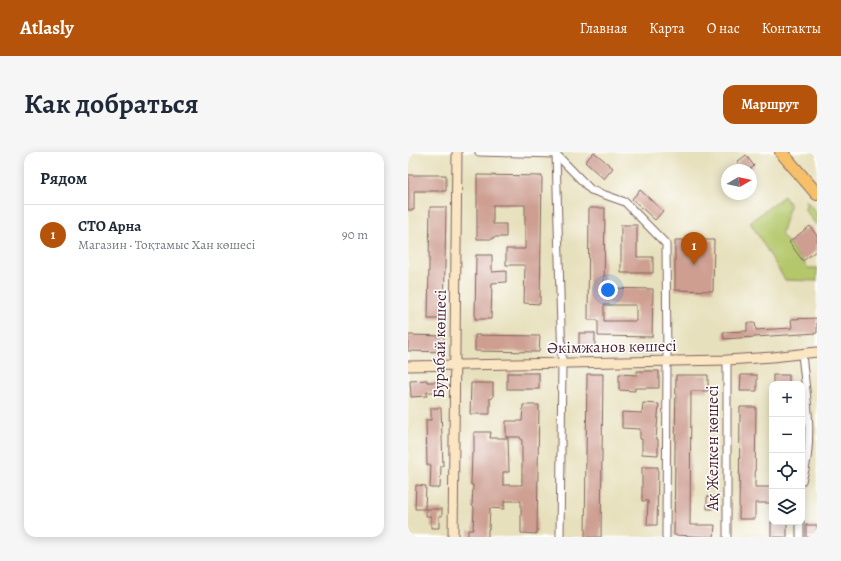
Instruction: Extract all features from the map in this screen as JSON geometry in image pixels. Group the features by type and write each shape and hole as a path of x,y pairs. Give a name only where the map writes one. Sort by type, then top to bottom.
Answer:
{"highway":[{"path":"781,152 817,194"}],"main road":[{"name":"Бурабай көшесі","path":"453,537 457,152"},
{"name":"Әкімжанов көшесі","path":"408,366 727,360 817,352"}],"street":[{"path":"479,152 556,154 591,190 625,202 666,244 666,537"},
{"path":"556,154 562,363 560,537"},
{"path":"802,354 809,436 805,471"},
{"name":"Ақ Желкен көшесі","path":"727,360 727,537"},
{"path":"800,525 800,537"}],"green space":[{"path":"784,196 790,205 781,234 808,268 817,268 817,281 785,280 750,222"},
{"path":"806,200 817,213 817,226 805,210"}],"building":[{"path":"594,152 613,168 604,179 585,162"},
{"path":"746,155 753,164 738,164 737,162"},
{"path":"408,175 446,175 446,191 414,191 414,210 408,210"},
{"path":"477,175 542,176 540,304 524,303 525,265 506,265 506,249 525,249 525,205 493,205 493,224 506,224 506,237 477,239"},
{"path":"640,190 663,211 655,220 632,199"},
{"path":"430,207 446,207 444,319 428,319"},
{"path":"589,208 605,208 604,288 653,289 652,337 598,336 598,320 588,320","holes":["604,305 636,305 636,321 604,321"]},
{"path":"621,225 637,225 637,257 653,257 653,273 621,273"},
{"path":"810,226 817,236 817,250 803,261 789,242"},
{"path":"675,240 714,240 713,291 675,290"},
{"path":"476,255 492,255 492,272 506,271 506,282 492,283 491,319 475,319"},
{"path":"817,318 817,333 724,339 723,332 747,331 747,323 755,323 756,330 792,328 791,319"},
{"path":"579,333 595,333 595,349 579,349"},
{"path":"408,335 444,336 444,352 408,351"},
{"path":"475,335 540,336 539,352 475,351"},
{"path":"637,371 659,371 659,388 635,388 635,391 619,390 619,374 637,375"},
{"path":"507,373 539,373 539,389 507,389"},
{"path":"587,374 603,374 601,537 585,537"},
{"path":"676,375 708,375 708,391 691,391 690,525 715,525 714,537 674,535"},
{"path":"741,375 757,375 757,391 740,391"},
{"path":"773,375 789,375 789,381 773,381"},
{"path":"427,380 427,382 442,382 442,392 427,392 427,396 411,397 410,381"},
{"path":"471,383 493,383 493,398 490,398 490,414 470,414"},
{"path":"643,403 659,404 656,439 658,439 658,455 642,454 640,429 622,428 622,412 642,413"},
{"path":"523,405 539,405 537,534 521,533 521,501 504,501 504,509 490,508 488,537 468,537 468,530 473,530 474,507 472,506 473,485 471,485 474,432 491,432 490,438 508,438 509,472 503,472 503,485 522,485 522,441 520,437 506,437 506,421 522,421"},
{"path":"740,407 756,407 755,487 769,487 769,503 755,503 755,519 739,519"},
{"path":"431,408 441,408 443,466 441,466 440,488 430,488 431,465 427,465 426,420 431,420"},
{"path":"642,467 658,467 657,525 647,525 648,501 642,501"},
{"path":"716,479 716,488 708,488 708,480"},
{"path":"416,485 426,486 425,509 415,509"},
{"path":"713,496 713,509 707,509 707,497"},
{"path":"426,509 442,509 442,516 439,516 439,528 431,528 431,516 426,516"},
{"path":"771,525 787,525 787,537 771,537"},
{"path":"806,525 817,525 817,537 806,537"}],"place":[{"name":"СТО Арна","path":"694,265"}]}
